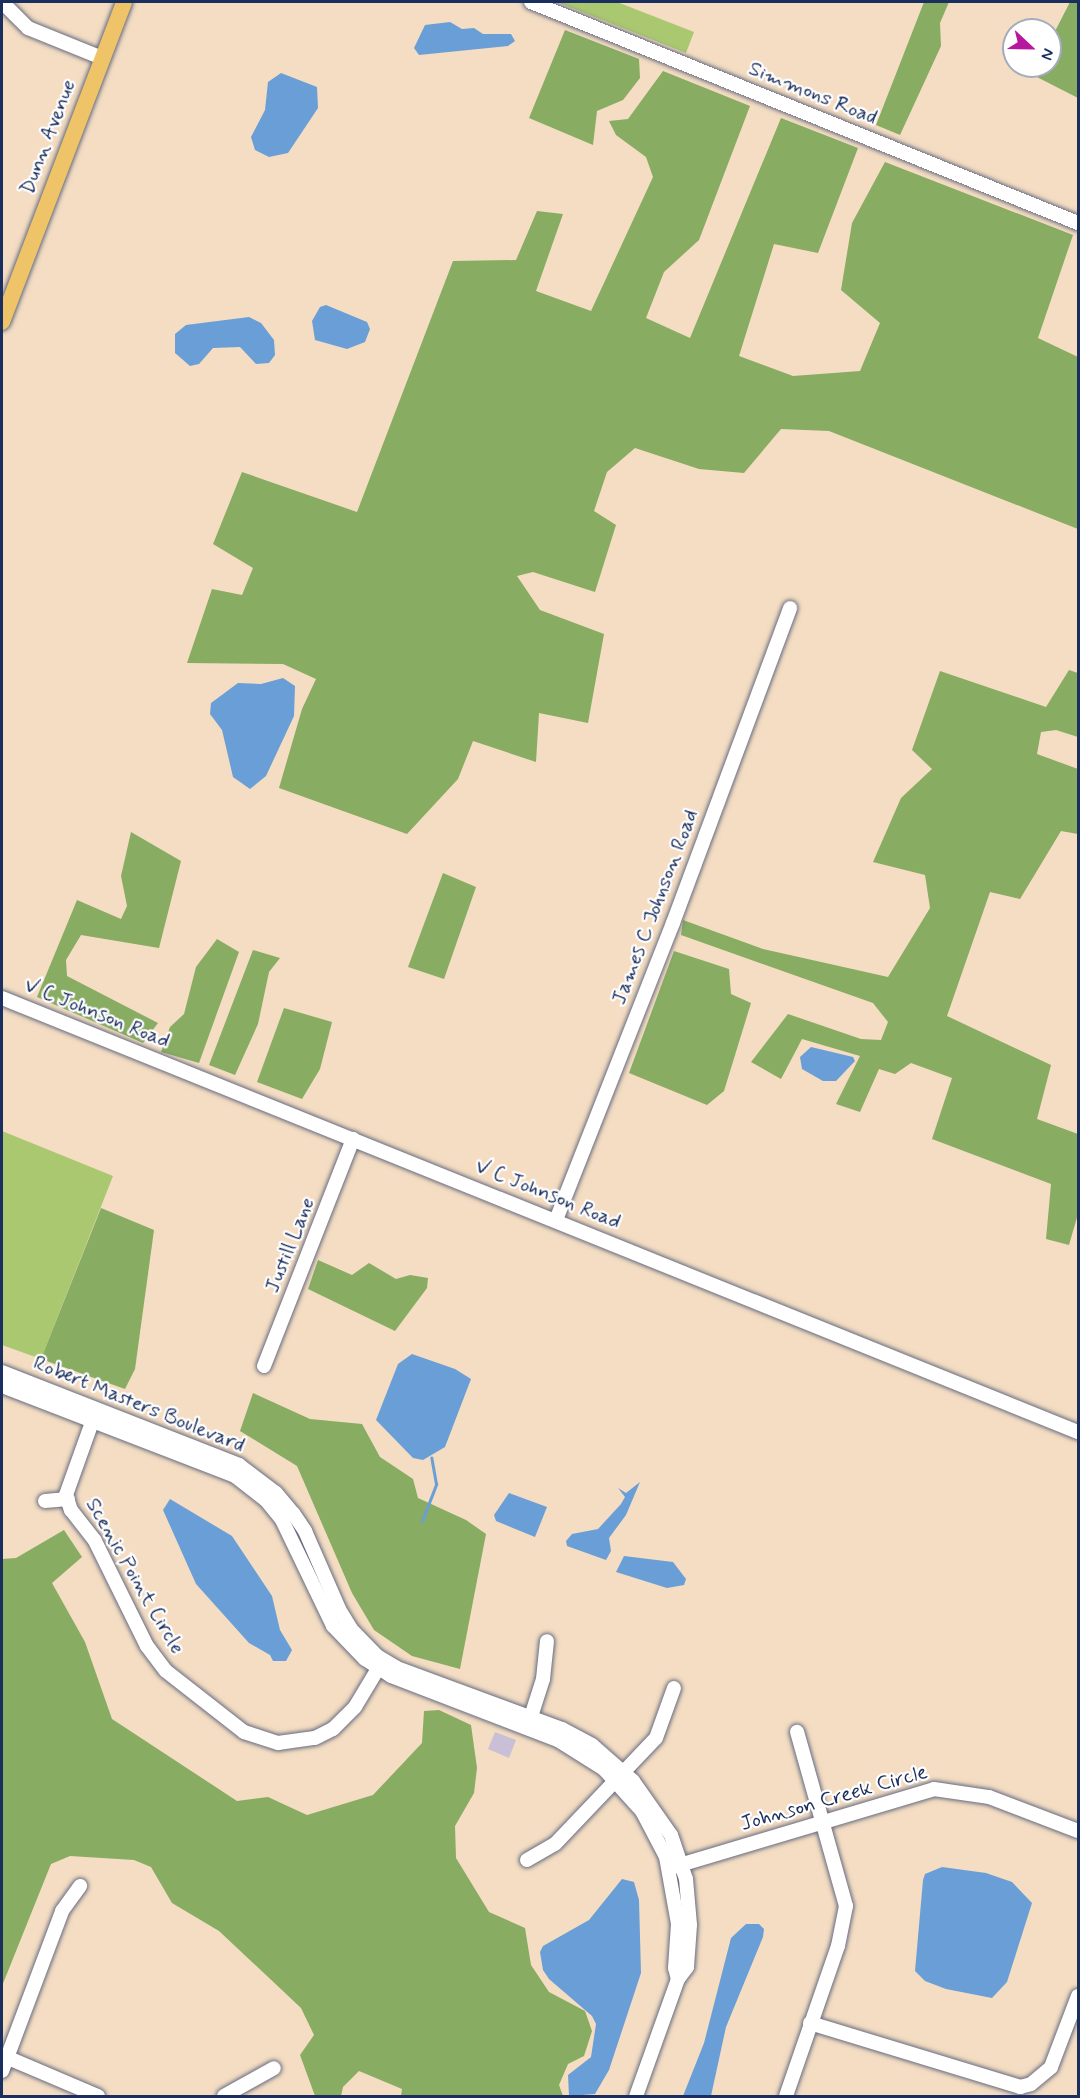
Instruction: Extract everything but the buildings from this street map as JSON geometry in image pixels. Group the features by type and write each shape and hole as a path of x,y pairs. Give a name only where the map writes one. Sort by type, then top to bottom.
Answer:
{"main road":[{"name":"Dunn Avenue","path":"2,322 124,2"}],"street":[{"path":"2,2 28,28 102,58"},
{"name":"Simmons Road","path":"531,2 1078,224"},
{"name":"James C Johnson Road","path":"556,1220 675,917 790,608"},
{"name":"V C Johnson Road","path":"2,998 1077,1428"},
{"name":"Justill Lane","path":"264,1366 353,1138"},
{"name":"Robert Masters Boulevard","path":"2,1372 214,1466 266,1500 297,1544 333,1626 345,1642 381,1664 529,1723 592,1745 663,1820 690,1926 687,1967 678,1979 636,2097"},
{"name":"Robert Masters Boulevard","path":"2,1386 95,1414"},
{"name":"Scenic Point Circle","path":"95,1414 69,1482 68,1499 95,1541 147,1646 166,1671 244,1732 278,1743 318,1737 344,1720 381,1664"},
{"path":"45,1501 68,1499"},
{"path":"529,1723 543,1679 547,1641"},
{"path":"527,1860 555,1845 656,1738 674,1688"},
{"path":"786,2097 845,1924 846,1906 824,1821 797,1732"},
{"name":"Johnson Creek Circle","path":"675,1866 934,1790 989,1797 1078,1831"},
{"path":"80,1886 62,1911 4,2064 98,2097"},
{"path":"810,2023 874,2045 936,2060 1009,2087 1034,2089 1051,2067 1078,1996"},
{"path":"224,2097 274,2068"}],"shaded area":[{"path":"495,1732 516,1740 509,1758 488,1749"}],"green space":[{"path":"557,2 617,2 694,32 686,53"},
{"path":"924,2 949,2 940,23 941,46 900,135 876,125"},
{"path":"1070,2 1078,2 1078,98 1039,78 1062,78 1062,18"},
{"path":"565,30 639,59 640,78 623,100 597,111 593,145 529,118"},
{"path":"663,71 750,106 699,240 664,272 646,318 690,338 781,118 858,148 818,253 774,244 739,356 793,376 860,371 880,323 841,290 852,223 885,162 1073,235 1038,338 1078,357 1078,529 829,431 781,429 744,473 699,469 635,448 607,472 594,511 616,525 595,592 533,572 517,576 540,610 604,634 588,723 539,713 536,762 473,741 458,779 407,834 279,788 302,709 316,679 283,664 187,663 212,589 242,595 253,568 213,544 242,472 357,512 453,261 516,260 537,211 563,214 536,291 591,311 653,177 646,157 616,135 609,121 628,119"},
{"path":"1069,670 1078,673 1078,737 1056,730 1041,732 1037,754 1078,769 1078,834 1061,831 1020,899 990,892 947,1016 1051,1065 1037,1119 1078,1134 1078,1214 1069,1245 1046,1239 1051,1184 932,1139 952,1078 911,1063 895,1074 879,1069 860,1112 836,1104 860,1056 802,1039 781,1079 751,1062 788,1014 861,1039 881,1040 888,1022 873,1003 681,935 683,920 763,949 888,977 930,908 925,875 873,862 901,798 932,769 912,750 940,671 1046,707"},
{"path":"131,832 181,861 159,948 81,935 66,960 67,976 158,1023 143,1043 37,997 77,900 121,919 127,906 121,876"},
{"path":"443,873 476,887 444,979 408,967"},
{"path":"217,939 239,952 199,1063 161,1052 170,1027 184,1014 196,967"},
{"path":"253,950 280,958 269,972 258,1024 235,1075 209,1065"},
{"path":"674,951 729,969 731,994 751,1003 724,1091 707,1105 629,1073"},
{"path":"284,1008 332,1022 320,1069 302,1099 257,1082"},
{"path":"2,1131 113,1176 41,1359 2,1345"},
{"path":"101,1208 154,1230 135,1369 125,1389 41,1359"},
{"path":"318,1260 352,1275 369,1263 396,1279 410,1275 428,1278 427,1288 395,1331 308,1289"},
{"path":"253,1393 310,1419 362,1424 380,1457 413,1479 418,1498 466,1520 486,1534 460,1669 412,1656 374,1630 352,1593 297,1466 240,1431"},
{"path":"64,1530 82,1557 52,1583 85,1642 112,1719 237,1801 268,1797 307,1815 373,1795 422,1743 424,1711 439,1710 471,1725 477,1768 474,1793 455,1826 456,1858 489,1912 525,1928 531,1965 549,1992 585,2011 592,2031 584,2056 568,2064 559,2085 563,2096 401,2096 402,2089 359,2071 343,2087 341,2096 315,2096 300,2055 314,2035 301,2008 219,1931 172,1903 151,1867 134,1860 70,1856 51,1864 2,1986 2,1559 16,1558"}],"water":[{"path":"450,22 462,29 474,28 483,34 511,34 515,41 508,46 419,55 414,48 425,25"},
{"path":"281,73 317,87 318,108 288,153 269,157 255,150 251,137 265,110 268,82"},
{"path":"326,305 367,322 370,329 365,342 347,349 315,340 312,321 320,307"},
{"path":"249,317 261,323 274,340 275,355 269,363 256,364 240,347 213,348 199,364 190,366 175,353 175,334 186,325"},
{"path":"283,678 295,686 294,716 266,776 250,789 233,777 222,730 210,714 211,703 238,683 261,684"},
{"path":"811,1047 853,1057 855,1061 836,1081 823,1081 802,1069 800,1057"},
{"path":"412,1354 455,1369 471,1379 445,1447 423,1460 413,1458 376,1420 398,1364"},
{"path":"640,1482 626,1515 609,1538 611,1551 606,1560 567,1546 566,1541 572,1534 598,1529 621,1504 625,1497 618,1488 626,1493"},
{"path":"509,1493 547,1507 535,1537 496,1521 494,1515"},
{"path":"170,1499 232,1536 272,1596 280,1630 292,1650 286,1661 273,1661 270,1655 249,1643 196,1584 163,1510"},
{"path":"624,1556 673,1562 686,1579 684,1585 667,1588 616,1572"},
{"path":"942,1867 986,1873 1012,1882 1032,1903 1007,1982 992,1998 946,1989 925,1981 915,1971 923,1880 925,1874"},
{"path":"622,1879 634,1882 639,1900 641,1973 609,2070 595,2094 569,2096 568,2075 591,2057 596,2024 592,2016 549,1979 543,1970 540,1952 543,1946 589,1920"},
{"path":"746,1924 759,1924 764,1929 763,1937 726,2027 711,2096 683,2096 704,2043 731,1938"}],"waterway":[{"path":"422,1521 436,1484 431,1457"}]}
